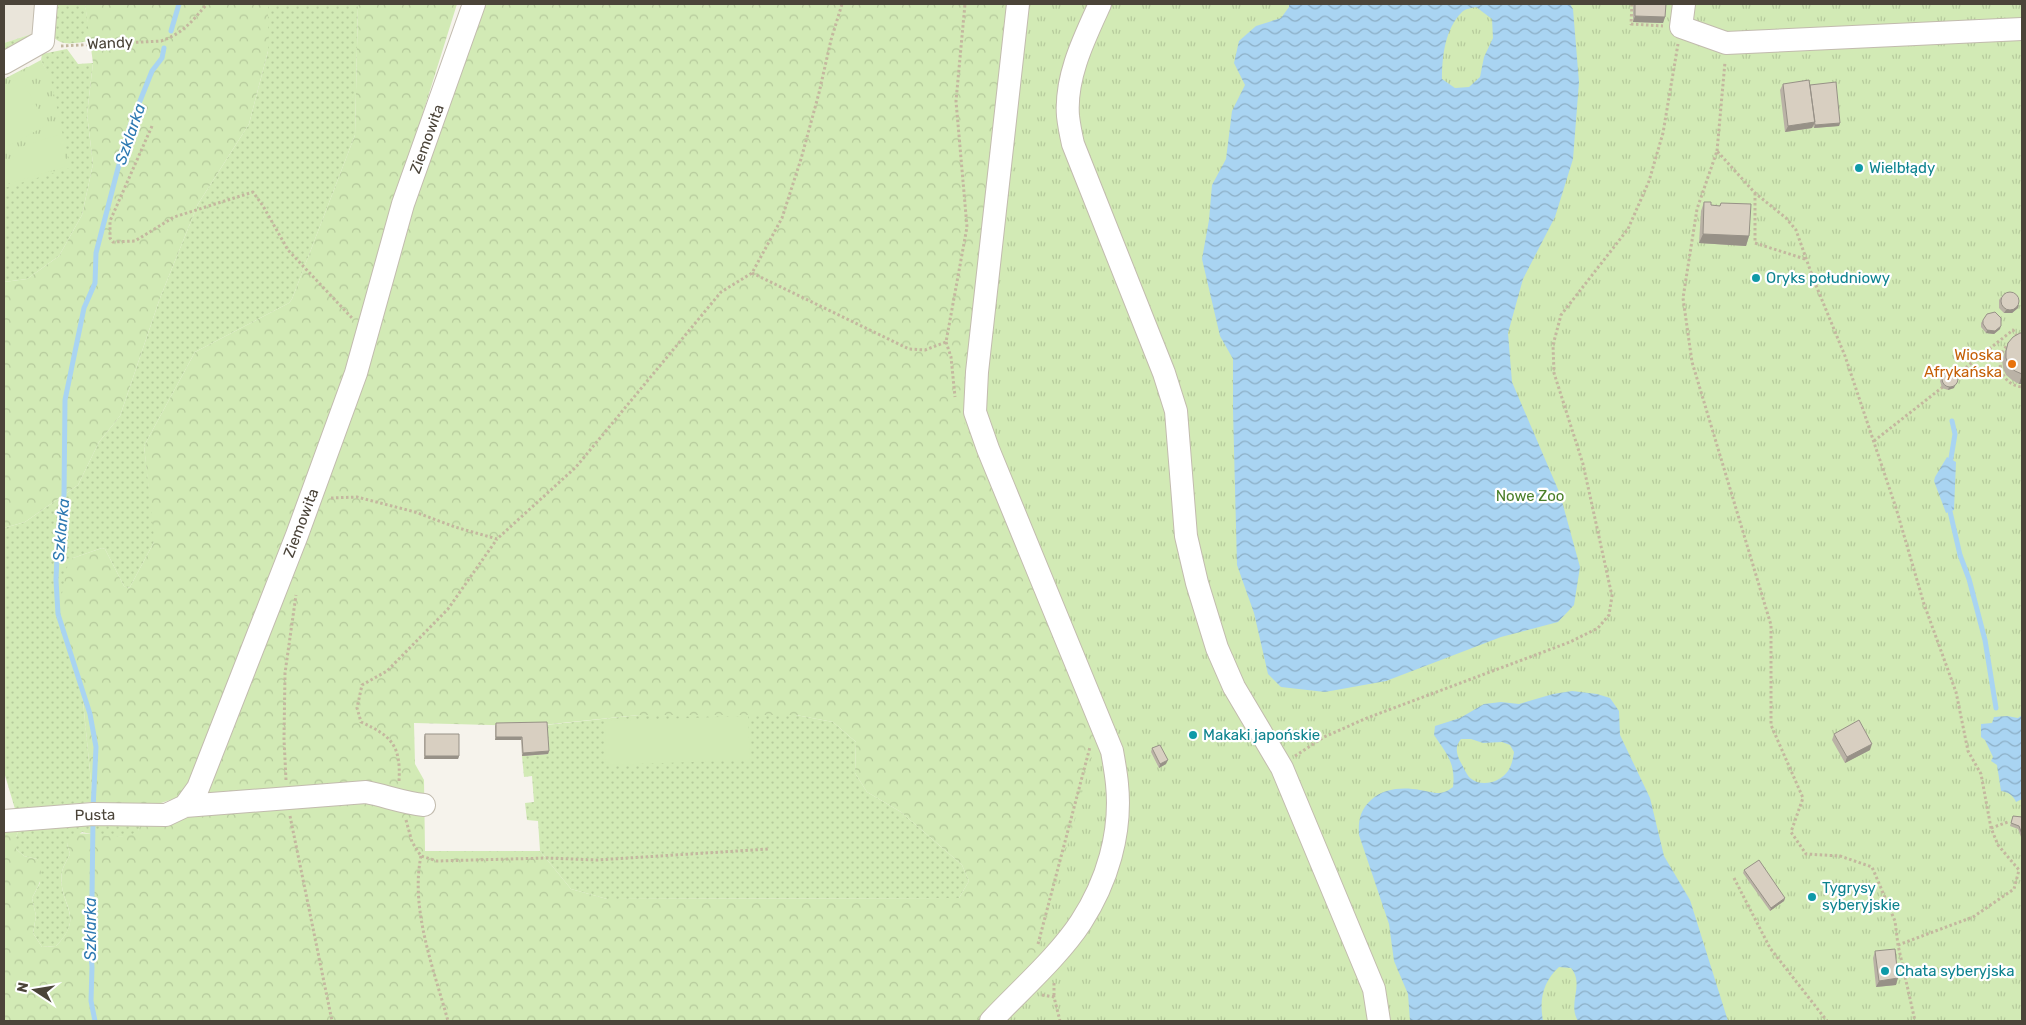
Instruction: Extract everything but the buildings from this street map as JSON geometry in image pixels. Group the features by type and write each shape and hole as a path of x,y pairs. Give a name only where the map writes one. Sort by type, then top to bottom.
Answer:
{"street":[{"path":"4,62 43,41 46,4"},
{"name":"Ziemowita","path":"185,806 198,788 356,373 403,204 474,4"},
{"path":"991,1021 1056,953 1080,923 1100,887 1113,844 1117,818 1117,785 1112,750 988,449 976,412 978,362 1018,4"},
{"path":"1100,4 1079,50 1069,88 1068,116 1073,144 1164,373 1176,411 1186,536 1197,583 1217,648 1234,687 1282,768 1374,989 1379,1021"},
{"path":"1684,4 1681,27 1726,43 2022,29"},
{"path":"185,806 366,792 409,803"},
{"name":"Pusta","path":"5,815 166,815 185,806"}],"path":[{"name":"Wandy","path":"43,41 60,46 161,41 175,36 188,27 208,4"},
{"path":"768,849 597,860 547,858 437,861 421,856 412,842 405,815 409,803 394,743 382,731 361,722 357,708 362,685 387,671 448,609 497,540 576,467 721,292 752,273 782,218 803,149 842,4"},
{"path":"956,405 951,357 946,342 967,227 956,101 964,4"},
{"path":"1282,768 1296,755 1324,737 1367,718 1570,642 1598,628 1609,615 1612,596 1583,464 1554,373 1552,345 1561,315 1628,229 1649,182 1662,133 1681,27 1631,24 1632,4"},
{"path":"1726,43 1718,151 1697,209 1683,298 1692,362 1771,625 1771,725 1803,798 1791,832 1806,854 1840,856 1872,867 1895,921 1898,945 1915,1021"},
{"path":"152,126 110,221 110,238 114,242 135,241 174,217 252,192 263,206 288,250 367,333"},
{"path":"1718,151 1755,193 1786,218 1796,230 1845,356 1896,508 1924,604 1956,692 1968,751 1981,774 1991,828 1998,845 2021,872 2014,889 1973,917 1932,934 1898,945"},
{"path":"1755,193 1755,242 1806,259"},
{"path":"752,273 909,349 925,350 946,342"},
{"path":"1952,379 2014,330 2021,339 2006,346 2000,359 2000,367 2006,380 2022,387"},
{"path":"1874,441 1945,385"},
{"path":"310,498 358,497 415,512 455,528 497,540"},
{"path":"1036,952 1090,746 1090,739"},
{"path":"1991,828 2008,822"},
{"path":"421,856 418,869 421,922 448,1021"},
{"path":"1734,878 1770,948 1827,1021"},
{"path":"1020,991 1054,997 1060,1021"}],"shaded area":[{"path":"4,4 38,4 38,32 4,43"}],"green space":[{"path":"52,4 85,4 91,41 65,43 56,40 53,36"},
{"path":"85,4 268,4 268,51 249,124 198,204 160,298 120,416 99,442 78,485 25,522 4,528 4,282 27,279 59,256 82,215 93,164 87,114 93,63"},
{"path":"268,4 358,4 355,135 292,299 289,303 195,352 144,446 155,537 130,587 124,586 105,549 102,548 73,558 58,614 81,681 93,802 15,809 4,772 4,528 25,522 78,485 99,442 120,416 160,298 198,204 249,124 268,51"},
{"path":"358,4 457,4 398,193 367,305 309,487 196,773 182,796 155,805 93,802 81,681 58,614 68,563 73,558 102,548 105,549 124,586 130,587 154,542 144,446 195,352 289,303 292,299 355,135"},
{"path":"481,4 1289,4 2022,1021 4,1021 4,828 21,825 16,837 16,849 24,856 37,859 41,875 32,898 36,916 33,933 42,947 56,946 65,935 69,926 69,909 63,893 62,872 70,854 67,844 72,835 130,835 138,831 141,822 182,814 410,205","holes":["639,715 796,715 833,722 856,742 855,773 867,792 901,812 962,865 969,881 959,898 607,899 571,889 540,851 425,851 424,780 415,764 414,723 532,726"]},
{"name":"Nowe Zoo","path":"1010,4 2022,4 2022,1021 976,1021 1037,954 1097,739 963,419"},
{"path":"38,32 4,51 4,43"},
{"path":"67,49 78,64 93,63 87,114 93,164 82,215 59,256 27,279 4,282 4,79 27,67 50,80 41,60 42,54"},
{"path":"41,60 51,80 70,168 4,188 4,80"},
{"path":"20,77 47,125 4,148 4,87"},
{"path":"58,135 68,166 4,185 4,163 14,159 11,150"},
{"path":"639,715 796,715 833,722 856,742 855,773 867,792 901,812 962,865 969,881 959,898 607,899 571,889 540,851 538,821 527,820 525,803 534,802 532,776 524,777 522,756 548,754 546,725"},
{"path":"748,716 750,760 606,765 605,721"},
{"path":"141,822 138,832 132,835 111,837 82,832 67,844 70,854 62,872 62,883 63,893 69,910 69,926 65,935 56,946 42,947 33,933 36,916 32,898 40,883 37,859 24,856 16,849 16,837 21,825"}],"water":[{"path":"1289,4 1570,4 1573,9 1579,82 1573,159 1555,217 1523,279 1508,333 1512,382 1560,494 1580,567 1574,605 1558,622 1501,637 1386,681 1325,692 1281,687 1268,674 1254,613 1237,565 1233,359 1220,336 1202,259 1209,220 1212,185 1226,159 1232,111 1245,85 1234,63 1239,41 1256,26 1281,18","holes":["1476,7 1492,19 1493,38 1484,57 1480,77 1469,87 1455,88 1442,79 1444,52 1452,26 1462,12"]},
{"path":"1947,457 1956,462 1954,510 1946,513 1934,481"},
{"path":"1572,691 1597,694 1610,698 1619,711 1620,735 1650,798 1664,856 1690,900 1728,1021 1578,1021 1574,1008 1575,974 1571,968 1559,967 1549,979 1544,991 1542,998 1543,1021 1410,1021 1408,994 1394,961 1389,924 1359,835 1359,820 1362,812 1367,804 1376,796 1394,789 1441,793 1453,787 1453,771 1446,753 1434,735 1435,726 1460,718 1484,704 1501,702 1519,704 1553,694","holes":["1461,739 1471,739 1483,743 1502,742 1510,745 1514,752 1511,764 1505,775 1496,781 1485,783 1480,783 1470,778 1460,761 1457,750"]},
{"path":"2022,715 2022,799 2016,802 2010,794 2001,791 1997,765 1991,761 1993,757 1985,740 1981,737 1981,724 1992,723 1994,717 2007,716 2018,718"}],"waterway":[{"name":"Szklarka","path":"171,31 179,4"},
{"name":"Szklarka","path":"93,809 96,747 90,714 58,614 56,580 58,531 64,495 65,400 84,308 95,283 96,253 117,172 130,126 152,71 162,58 164,48"},
{"path":"1950,464 1955,434 1952,421"},
{"path":"1949,507 1960,555 1969,579 1985,640 1996,708"},
{"name":"Szklarka","path":"93,820 92,898 89,927 92,967 91,1001 95,1021"}],"place":[{"name":"Wielbłądy","path":"1859,168"},
{"name":"Oryks południowy","path":"1756,278"},
{"name":"Wioska Afrykańska","path":"2012,364"},
{"name":"Makaki japońskie","path":"1193,735"},
{"name":"Tygrysy syberyjskie","path":"1812,897"},
{"name":"Chata syberyjska","path":"1885,971"}]}
